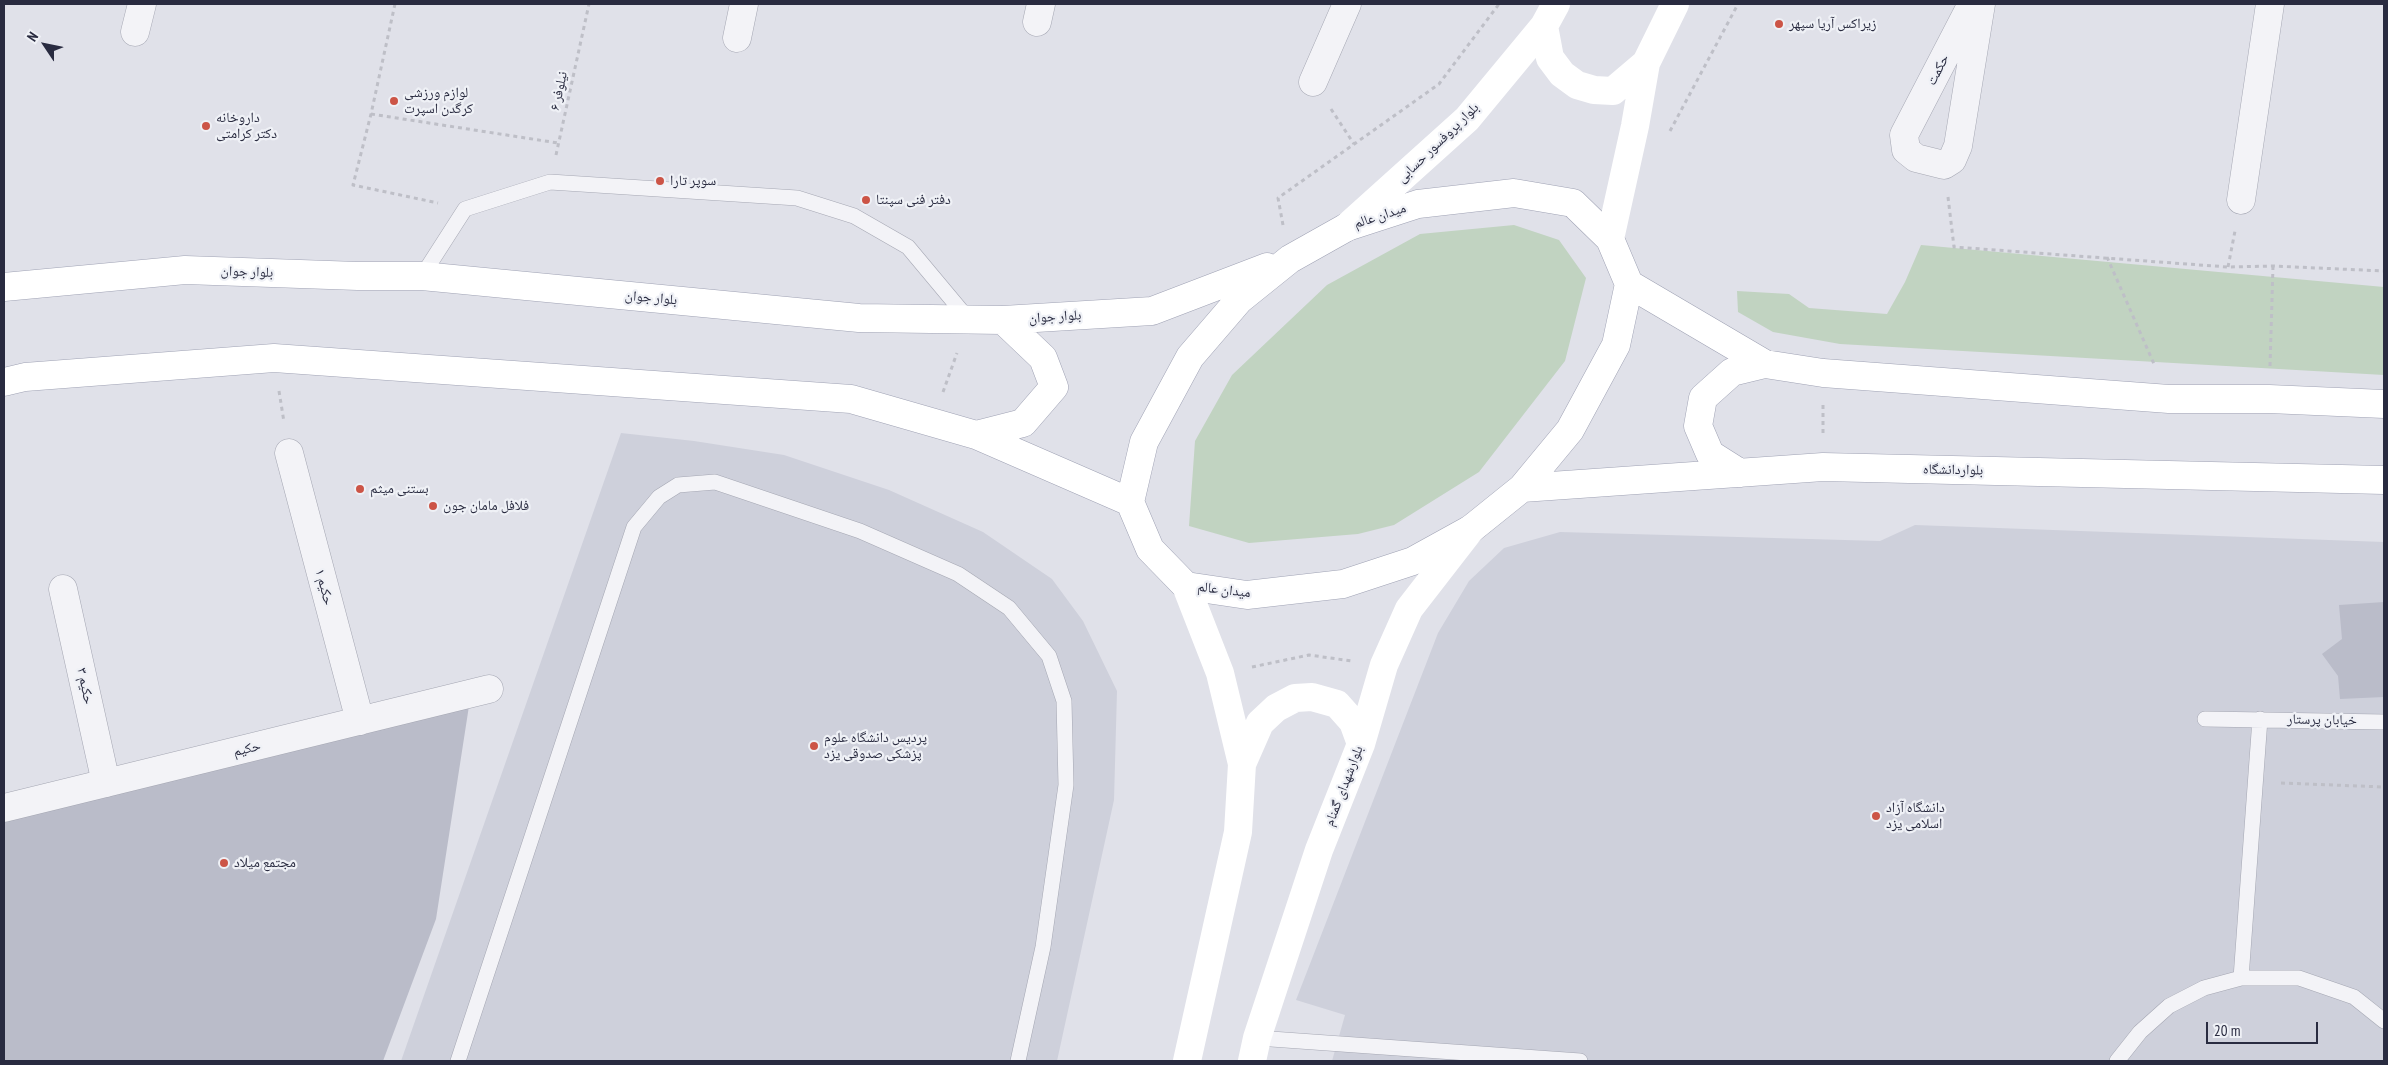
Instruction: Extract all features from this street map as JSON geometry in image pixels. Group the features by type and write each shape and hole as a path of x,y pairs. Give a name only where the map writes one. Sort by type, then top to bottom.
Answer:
{"main road":[{"path":"1610,239 1635,126 1646,63 1675,4"},
{"path":"1550,15 1550,58 1562,74 1577,84 1594,90 1613,91 1646,63"},
{"name":"بلوار پروفسور حسابی","path":"1347,227 1467,119 1550,15"},
{"name":"میدان عالم","path":"1514,193 1573,203 1610,239 1629,284 1616,346 1570,430 1522,488 1471,529 1414,561 1343,584 1247,595 1186,586 1150,549 1130,502 1144,442 1190,357 1239,300 1290,259 1347,227 1418,204 1514,193"},
{"name":"بلوار جوان","path":"4,287 185,270 358,276 422,276 859,318 1003,320 1152,311 1290,259"},
{"path":"1629,284 1765,364 1822,373 2169,399 2269,399 2384,404"},
{"path":"976,435 1023,423 1054,387 1043,358 1003,320"},
{"path":"4,382 25,377 274,358 851,400 976,435 1130,502"},
{"path":"1740,473 1710,454 1698,426 1703,398 1732,372 1765,364"},
{"name":"بلواردانشگاه","path":"1522,488 1823,467 2384,480"},
{"name":"بلوارشهدای گمنام","path":"1254,1050 1319,850 1361,744 1384,665 1409,609 1471,529"},
{"path":"1186,586 1220,673 1242,764 1238,832 1187,1061"},
{"path":"1242,764 1260,723 1276,708 1295,698 1312,697 1337,704 1353,722 1361,744"}],"street":[{"path":"135,32 142,4"},
{"path":"737,38 744,4"},
{"path":"1313,82 1347,4"},
{"name":"حکمت","path":"1944,164 1916,158 1906,150 1904,135 1972,4"},
{"path":"1944,164 1952,160 1958,146 1981,4"},
{"path":"2241,200 2270,4"},
{"name":"حکیم ۱","path":"289,453 360,721"},
{"name":"حکیم ۳","path":"63,589 106,783"},
{"name":"حکیم","path":"4,808 489,689"}],"lane":[{"path":"422,276 465,209 550,182 797,198 854,216 908,247 969,320"},
{"path":"458,1061 634,527 659,496 678,485 716,482 860,531 958,574 1009,608 1049,656 1064,701 1066,785 1044,947 1018,1061"},
{"name":"خیابان پرستار","path":"2206,719 2384,722"},
{"path":"2241,978 2260,719"},
{"path":"2117,1061 2140,1032 2170,1006 2204,988 2241,978 2299,978 2354,997 2384,1021"},
{"path":"1254,1050 1580,1061"}],"path":[{"path":"395,4 353,185 465,209"},
{"name":"نیلوفر ۶","path":"550,182 589,4"},
{"path":"1290,259 1278,198 1439,84 1499,4"},
{"path":"1666,139 1738,4"},
{"path":"1313,82 1354,144"},
{"path":"371,114 558,143"},
{"path":"1944,164 1954,247 2228,267 2272,266 2384,271"},
{"path":"2107,257 2169,399"},
{"path":"2269,399 2272,266"},
{"path":"932,423 969,320"},
{"path":"274,358 289,453"},
{"path":"1822,373 1823,467"},
{"path":"2256,782 2384,787"}],"shaded area":[{"name":"پردیس دانشگاه علوم پزشکی صدوقی یزد","path":"621,433 694,441 784,455 889,490 983,532 1052,579 1083,621 1117,691 1114,800 1057,1061 401,1061"},
{"name":"دانشگاه آزاد اسلامی یزد","path":"1915,525 2384,542 2384,1061 1332,1061 1345,1015 1296,1000 1438,633 1469,581 1504,548 1560,532 1880,541"}],"green space":[{"path":"1514,225 1559,240 1586,278 1565,361 1479,472 1394,525 1358,534 1249,543 1189,526 1195,441 1232,375 1327,285 1420,234"},
{"path":"1921,245 2384,287 2384,375 1840,344 1773,332 1738,312 1737,291 1789,294 1809,308 1887,314 1905,282"}],"building":[{"path":"2384,602 2384,697 2340,699 2338,676 2322,654 2342,639 2339,605"},
{"name":"مجتمع میلاد","path":"471,693 436,919 383,1061 4,1061 4,808"}],"place":[{"name":"زیراکس آریا سپهر","path":"1779,24"},
{"name":"لوازم ورزشی کرگدن اسپرت","path":"394,101"},
{"name":"داروخانه دکتر کرامتی","path":"206,126"},
{"name":"سوپر تارا","path":"660,181"},
{"name":"دفتر فنی سپنتا","path":"866,200"},
{"name":"بستنی میثم","path":"360,489"},
{"name":"فلافل مامان جون","path":"433,506"},
{"name":"پردیس دانشگاه علوم پزشکی صدوقی یزد","path":"814,746"},
{"name":"دانشگاه آزاد اسلامی یزد","path":"1876,816"},
{"name":"مجتمع میلاد","path":"224,863"}]}
